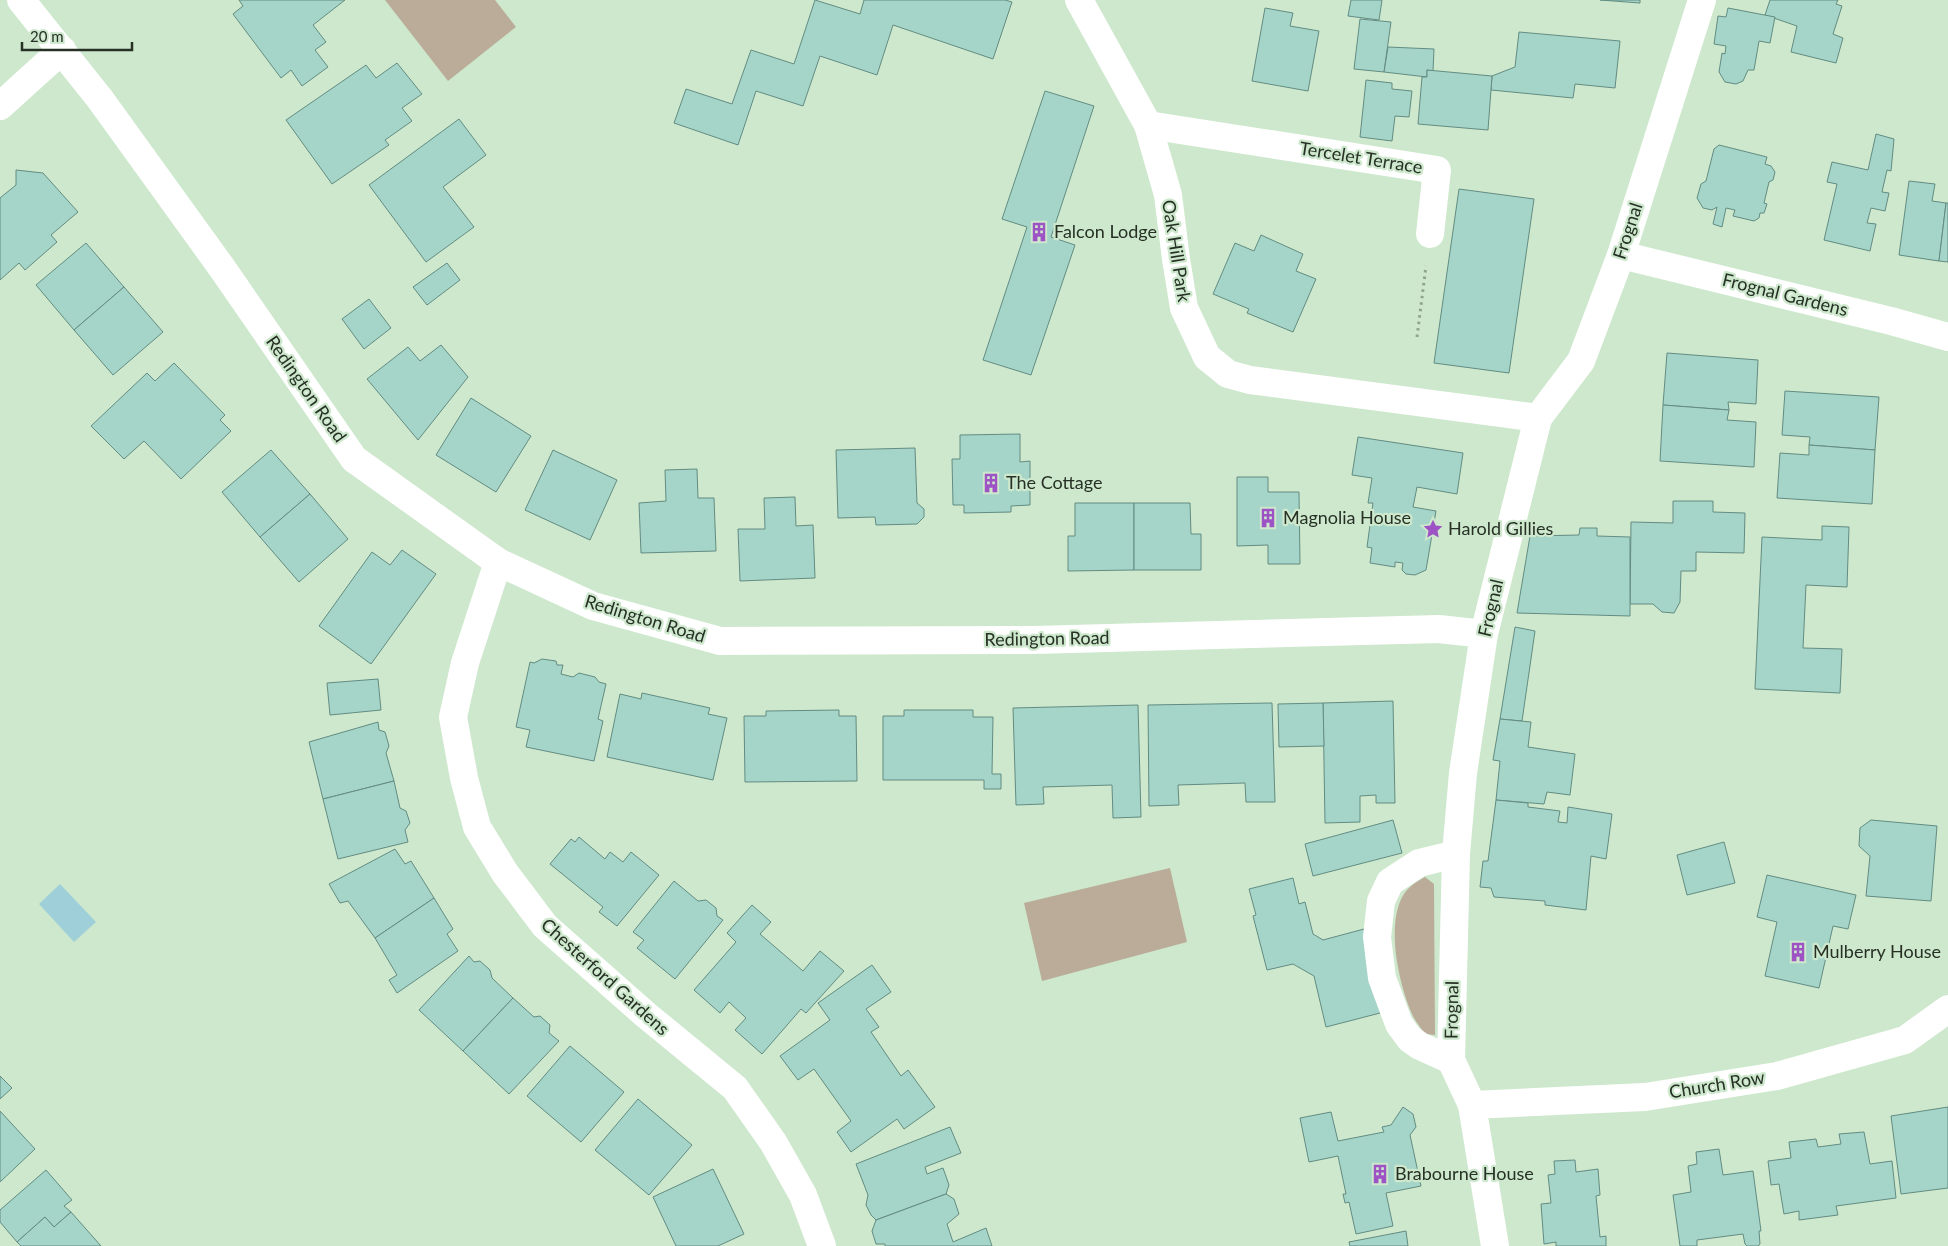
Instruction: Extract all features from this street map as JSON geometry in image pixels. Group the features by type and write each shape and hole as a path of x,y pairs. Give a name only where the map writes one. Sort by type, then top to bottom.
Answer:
{"street":[{"name":"Redington Road","path":"21,0 100,99 222,268 354,459 498,562 593,606 720,642 1034,640 1439,629 1484,634"},
{"name":"Frognal","path":"1495,1246 1472,1105 1451,1060 1456,854 1463,773 1484,634 1538,418 1581,361 1621,255 1702,0"},
{"name":"Oak Hill Park","path":"1081,1 1148,125 1168,195 1184,308 1207,357 1228,374 1250,380 1538,418"},
{"path":"0,106 62,50"},
{"name":"Tercelet Terrace","path":"1148,125 1437,170 1430,234"},
{"name":"Frognal Gardens","path":"1621,255 1891,321 1948,337"},
{"name":"Chesterford Gardens","path":"498,562 465,663 454,717 464,778 477,826 506,873 544,926 646,1015 736,1088 773,1142 803,1196 822,1246"},
{"path":"1451,1060 1420,1046 1410,1039 1399,1024 1382,978 1377,937 1381,901 1390,882 1419,863 1456,854"},
{"name":"Church Row","path":"1472,1105 1645,1097 1777,1076 1905,1040 1948,1009"}],"path":[{"path":"1417,337 1430,234"}],"shaded area":[{"path":"385,0 495,0 516,27 448,81"},
{"path":"1170,868 1187,942 1042,981 1024,903"},
{"path":"1425,877 1434,884 1435,1035 1425,1034 1412,1014 1403,987 1396,954 1395,921 1398,907 1406,891"}],"water":[{"path":"60,884 96,922 74,942 39,904"}],"building":[{"path":"239,0 345,0 313,25 326,42 315,50 328,67 302,86 291,70 281,78 233,14 243,6"},
{"path":"815,0 860,14 864,0 1005,0 1012,2 993,59 893,25 877,75 820,56 803,106 756,91 738,145 674,123 686,89 732,104 751,50 794,64"},
{"path":"1351,0 1382,0 1379,20 1348,16"},
{"path":"1600,0 1640,0 1640,3"},
{"path":"1770,0 1838,0 1836,4 1842,6 1833,34 1843,38 1836,63 1791,52 1797,26 1765,15"},
{"path":"1265,8 1293,13 1290,26 1319,31 1308,91 1252,81"},
{"path":"1728,8 1775,17 1770,43 1759,41 1754,70 1748,70 1743,81 1736,84 1725,82 1719,72 1722,53 1725,54 1726,46 1714,44 1718,16 1726,17"},
{"path":"1360,19 1391,22 1384,72 1354,69"},
{"path":"1519,32 1620,41 1615,88 1575,84 1573,98 1491,90 1492,76 1515,67"},
{"path":"1388,47 1434,49 1433,71 1427,70 1427,77 1384,72"},
{"path":"397,63 422,94 402,108 412,121 385,140 389,145 332,184 286,120 366,65 376,78"},
{"path":"1427,70 1492,76 1488,130 1418,124 1422,77 1427,77"},
{"path":"1366,80 1392,83 1392,89 1412,91 1409,117 1395,116 1392,141 1360,137"},
{"name":"Falcon Lodge","path":"1045,91 1094,106 1051,237 1075,245 1031,375 983,360 1027,227 1002,219"},
{"path":"459,119 486,155 443,187 474,227 426,262 369,185"},
{"path":"1876,134 1894,139 1891,171 1887,170 1882,192 1889,193 1885,211 1871,208 1867,223 1876,224 1870,251 1824,240 1837,184 1827,182 1832,162 1868,170"},
{"path":"1719,145 1767,157 1765,164 1771,166 1775,172 1773,180 1769,182 1764,203 1767,204 1764,213 1760,213 1759,218 1754,221 1733,216 1735,210 1726,208 1722,227 1713,224 1717,207 1712,210 1703,208 1697,198 1701,184 1706,181 1714,149"},
{"path":"16,170 43,173 78,212 51,235 57,242 25,270 19,263 0,280 0,198 16,185"},
{"path":"1909,181 1935,184 1932,201 1946,203 1939,261 1899,255"},
{"path":"1459,189 1534,199 1509,373 1434,363"},
{"path":"1946,203 1948,203 1948,262 1939,261"},
{"path":"1261,235 1303,254 1296,271 1316,279 1293,332 1247,313 1249,309 1213,294 1235,243 1254,251"},
{"path":"86,243 124,287 74,330 36,285"},
{"path":"447,263 460,280 427,305 413,287"},
{"path":"124,287 163,332 113,375 74,330"},
{"path":"369,299 391,328 364,349 342,319"},
{"path":"441,345 468,377 418,440 367,379 408,347 420,361"},
{"path":"1667,353 1758,360 1756,404 1728,402 1729,410 1663,405"},
{"path":"174,363 225,415 220,420 231,431 181,479 144,441 124,459 91,426 147,373 155,381"},
{"path":"1785,391 1879,397 1875,450 1809,445 1810,437 1782,435"},
{"path":"471,398 531,436 496,492 436,455"},
{"path":"1663,405 1729,410 1727,420 1756,422 1754,467 1660,461"},
{"name":"The Cottage","path":"1020,434 1020,462 1030,461 1030,505 1011,506 1011,512 964,513 964,505 953,505 952,459 960,459 960,435"},
{"path":"1358,437 1463,453 1457,494 1417,487 1413,507 1436,511 1426,570 1415,575 1406,574 1402,570 1403,563 1395,562 1395,567 1370,563 1372,548 1367,547 1373,503 1368,503 1372,478 1352,475"},
{"path":"1809,445 1875,450 1872,504 1777,498 1780,453 1809,455"},
{"path":"915,448 917,503 924,509 924,517 917,524 876,525 875,517 838,518 836,450"},
{"path":"271,450 310,494 260,537 222,492"},
{"path":"553,450 617,480 590,540 525,510"},
{"path":"697,469 698,498 714,498 716,551 641,553 639,503 666,501 665,470"},
{"name":"Magnolia House","path":"1237,477 1268,477 1268,492 1299,492 1300,564 1268,564 1268,545 1237,546"},
{"path":"310,494 348,539 299,582 260,537"},
{"path":"795,497 796,526 813,525 815,578 740,581 738,529 765,529 764,498"},
{"path":"1673,501 1713,501 1713,512 1745,513 1744,553 1696,552 1696,571 1681,571 1680,602 1674,613 1662,612 1653,604 1630,604 1631,522 1673,523"},
{"path":"1075,503 1134,503 1134,570 1068,571 1068,536 1075,536"},
{"path":"1134,503 1190,503 1191,534 1201,534 1201,570 1134,570"},
{"path":"1822,526 1849,527 1847,587 1806,585 1803,648 1842,649 1840,693 1755,689 1762,537 1822,540"},
{"path":"1580,528 1597,528 1597,536 1630,537 1630,616 1517,613 1530,536 1579,535"},
{"path":"402,550 436,574 371,664 319,626 372,552 390,565"},
{"path":"1515,627 1535,631 1522,721 1500,719"},
{"path":"542,659 556,661 557,665 563,665 561,674 573,677 579,673 595,677 599,682 606,684 598,719 603,721 594,761 526,747 530,730 516,727 530,662 534,663"},
{"path":"378,679 381,710 330,715 327,683"},
{"path":"642,693 710,708 708,714 727,718 713,780 607,757 620,694 641,699"},
{"path":"1393,701 1395,803 1376,803 1376,795 1360,796 1360,822 1325,823 1323,703"},
{"path":"1272,703 1275,802 1246,802 1245,783 1178,785 1179,805 1149,806 1148,705"},
{"path":"1323,703 1324,746 1279,747 1278,704"},
{"path":"1138,705 1141,817 1113,818 1112,785 1043,787 1044,804 1016,805 1013,708"},
{"path":"839,710 839,716 856,716 857,781 745,782 744,716 766,716 766,711"},
{"path":"904,710 973,710 973,717 993,717 992,774 1001,774 1001,789 984,789 984,780 883,780 883,716 904,716"},
{"path":"1500,719 1531,722 1528,747 1575,754 1570,795 1547,792 1544,804 1496,800 1500,761 1493,760"},
{"path":"378,722 379,730 385,732 389,746 386,753 394,781 323,799 309,742"},
{"path":"394,781 400,808 406,811 410,823 405,830 408,842 338,859 323,799"},
{"path":"1496,800 1528,803 1528,807 1560,811 1558,822 1567,823 1568,807 1612,814 1606,859 1591,856 1586,910 1545,905 1545,901 1494,897 1491,888 1480,887 1483,861 1488,861"},
{"path":"1393,820 1402,853 1313,876 1305,844"},
{"path":"1871,820 1937,826 1931,901 1866,896 1870,856 1859,846 1860,828"},
{"path":"579,837 605,859 610,852 623,862 631,852 659,875 617,926 599,912 603,907 550,864 571,839 575,842"},
{"path":"1724,842 1735,883 1687,895 1677,855"},
{"path":"395,849 405,864 411,861 434,898 375,938 348,901 340,903 329,884"},
{"name":"Mulberry House","path":"1767,875 1856,895 1848,929 1833,926 1819,988 1765,976 1777,922 1757,917"},
{"path":"1293,878 1299,904 1305,902 1313,934 1323,940 1364,929 1384,1012 1326,1027 1314,976 1293,964 1267,970 1253,916 1256,915 1249,889"},
{"path":"674,881 698,901 706,900 716,908 717,916 723,920 675,979 637,948 644,940 633,932"},
{"path":"434,898 453,929 447,934 458,951 397,993 389,980 397,975 375,938"},
{"path":"752,905 771,922 760,934 803,971 820,951 844,971 806,1013 801,1009 762,1054 735,1030 746,1018 729,1002 720,1013 694,990 736,942 727,933"},
{"path":"469,956 474,962 480,961 490,970 492,978 513,998 463,1051 419,1010"},
{"path":"872,965 891,992 866,1009 879,1027 871,1032 901,1076 908,1070 935,1107 904,1129 897,1119 851,1152 837,1132 851,1121 814,1069 798,1080 780,1056 830,1020 818,1003"},
{"path":"513,998 534,1017 540,1016 550,1025 549,1033 559,1041 509,1094 463,1051"},
{"path":"570,1046 624,1092 581,1142 527,1096"},
{"path":"0,1076 12,1088 0,1099"},
{"path":"638,1099 692,1145 649,1195 595,1150"},
{"name":"Brabourne House","path":"1403,1107 1413,1114 1416,1127 1410,1135 1421,1186 1386,1193 1393,1226 1356,1234 1349,1202 1345,1203 1343,1194 1346,1194 1338,1156 1309,1162 1300,1118 1331,1112 1338,1141 1384,1132 1382,1127 1391,1125"},
{"path":"1948,1107 1948,1188 1901,1194 1891,1116"},
{"path":"0,1111 35,1149 0,1182"},
{"path":"950,1127 961,1153 925,1167 927,1174 943,1168 949,1185 946,1194 876,1220 866,1205 868,1195 856,1164"},
{"path":"1864,1132 1870,1164 1892,1161 1896,1198 1836,1206 1838,1215 1799,1220 1799,1211 1784,1214 1779,1184 1771,1185 1768,1161 1791,1158 1789,1142 1816,1139 1818,1147 1841,1144 1839,1134"},
{"path":"1719,1149 1723,1175 1753,1171 1761,1231 1759,1231 1760,1244 1758,1246 1747,1246 1743,1234 1697,1240 1697,1246 1680,1246 1673,1195 1691,1192 1688,1166 1697,1164 1696,1152"},
{"path":"1575,1160 1576,1172 1598,1169 1600,1195 1596,1196 1600,1237 1606,1236 1606,1246 1556,1246 1556,1242 1544,1244 1541,1204 1551,1203 1548,1175 1555,1174 1554,1161"},
{"path":"713,1169 744,1234 718,1246 676,1246 653,1197"},
{"path":"46,1170 72,1200 64,1206 71,1212 54,1227 45,1217 17,1242 0,1222 0,1210"},
{"path":"946,1194 954,1199 959,1214 947,1224 953,1242 986,1228 992,1246 885,1246 885,1244 876,1244 872,1231 876,1220"},
{"path":"71,1212 101,1246 21,1246 17,1242 45,1217 54,1227"},
{"path":"1406,1231 1408,1246 1350,1246 1349,1242"}],"place":[{"name":"Falcon Lodge","path":"1039,232"},
{"name":"The Cottage","path":"991,483"},
{"name":"Magnolia House","path":"1268,518"},
{"name":"Harold Gillies","path":"1433,529"},
{"name":"Mulberry House","path":"1798,952"},
{"name":"Brabourne House","path":"1380,1174"}]}
